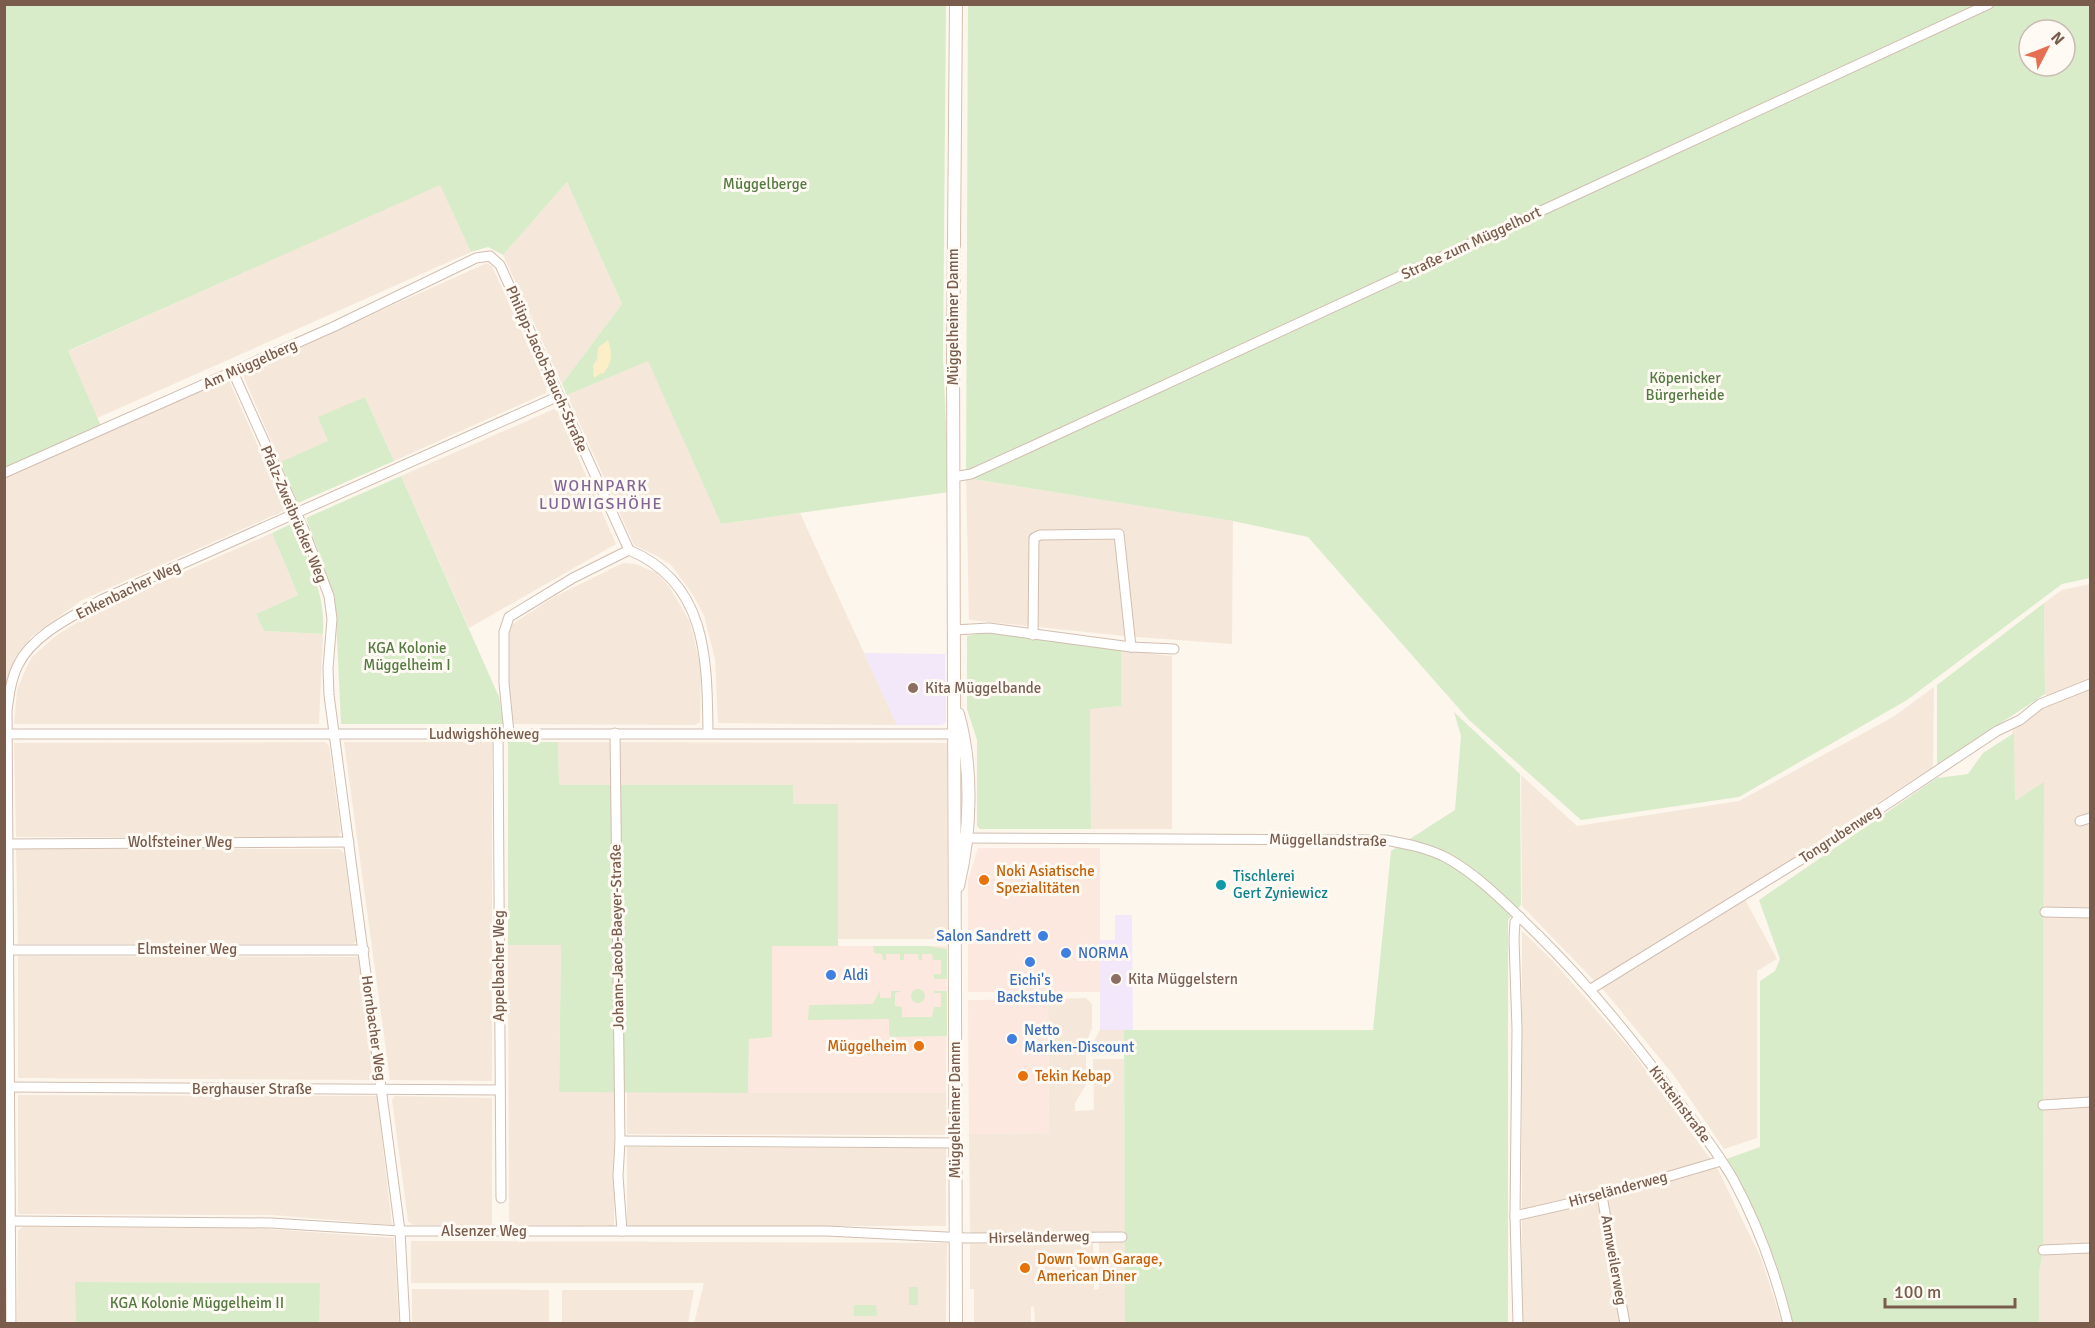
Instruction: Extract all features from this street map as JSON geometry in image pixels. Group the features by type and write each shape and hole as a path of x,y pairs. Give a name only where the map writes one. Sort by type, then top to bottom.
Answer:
{"main road":[{"name":"Müggelheimer Damm","path":"956,4 953,477 955,701 959,734 960,838 956,896 956,1323"}],"street":[{"name":"Straße zum Müggelhort","path":"953,477 971,474 1020,452 1989,4"},
{"name":"Am Müggelberg","path":"4,473 333,327 477,258 486,255 493,257"},
{"name":"Philipp-Jacob-Rauch-Straße","path":"493,257 500,265 629,550"},
{"name":"Pfalz-Zweibrücker Weg","path":"233,372 296,513 331,609 328,682 335,734"},
{"name":"Enkenbacher Weg","path":"11,1323 12,1221 8,1088 11,950 6,734 11,685 18,663 28,650 58,625 103,599 559,396"},
{"path":"1033,635 1034,538 1040,535 1119,534 1131,647"},
{"path":"508,733 504,632 509,617 573,578 629,550 658,564 687,600 707,662 708,733"},
{"path":"954,630 989,628 1131,647 1174,649"},
{"name":"Tongrubenweg","path":"1591,989 1836,838 1997,730 2020,720 2040,704 2091,684"},
{"name":"Ludwigshöheweg","path":"6,734 959,734"},
{"name":"Hornbacher Weg","path":"335,734 400,1231 405,1323"},
{"name":"Appelbacher Weg","path":"498,734 501,1198"},
{"name":"Johann-Jacob-Baeyer-Straße","path":"615,734 620,1141 618,1176 622,1231"},
{"path":"2079,821 2091,818"},
{"name":"Müggellandstraße","path":"960,838 1386,840 1429,850 1446,858 1469,873 1520,917"},
{"name":"Wolfsteiner Weg","path":"10,843 349,842"},
{"path":"2045,912 2091,913"},
{"path":"1518,1323 1515,1216 1517,1021 1514,939 1515,922 1520,917"},
{"name":"Kirsteinstraße","path":"1520,917 1591,989 1648,1061 1721,1161 1750,1217 1788,1323"},
{"name":"Elmsteiner Weg","path":"11,950 364,950"},
{"name":"Berghauser Straße","path":"8,1088 500,1089"},
{"path":"2043,1105 2091,1102"},
{"path":"620,1141 956,1143"},
{"name":"Hirseländerweg","path":"1515,1216 1602,1196 1721,1161"},
{"name":"Annweilerweg","path":"1602,1196 1625,1323"},
{"name":"Alsenzer Weg","path":"12,1221 271,1223 400,1231 827,1231 956,1237"},
{"name":"Hirseländerweg","path":"956,1237 1122,1237"},
{"path":"2043,1250 2091,1248"}],"shaded area":[{"path":"567,182 622,304 562,384 503,255"},
{"path":"440,184 471,252 97,418 67,352"},
{"path":"487,263 492,266 547,387 546,393 394,461 365,397 329,441 280,462 242,373"},
{"path":"648,360 721,524 800,513 897,725 718,723 715,659 704,616 692,593 671,565 634,545 567,395"},
{"path":"228,378 286,510 82,600 31,637 16,660 5,689 5,478"},
{"path":"554,409 558,412 616,544 469,628 401,476"},
{"path":"966,478 1233,521 1232,644 1124,636 969,620"},
{"path":"272,533 298,595 256,614 264,631 323,634 319,724 14,724 17,690 26,668 32,657 57,635 94,612"},
{"path":"623,563 636,564 657,573 670,588 690,622 701,669 700,722 695,725 511,724 508,716 508,631 511,625 554,597"},
{"path":"2090,584 2090,1323 2039,1323 2039,1274 2043,1250 2044,783 2015,801 2012,725 2049,700 2045,694 2044,603 2062,590"},
{"path":"1121,650 1172,656 1172,829 1091,829 1090,708 1121,706"},
{"name":"Kita Müggelbande","path":"864,653 945,654 946,722 942,725 897,725"},
{"path":"1934,687 1933,767 1741,892 1777,959 1757,971 1757,1138 1724,1149 1675,1077 1607,994 1522,906 1521,775 1577,826 1739,801 1893,717"},
{"path":"325,742 329,746 341,832 338,837 16,837 14,743"},
{"path":"344,742 492,742 492,1081 390,1080"},
{"path":"558,742 611,742 611,785 559,785"},
{"path":"621,742 947,743 947,939 838,939 838,804 793,804 792,785 621,785"},
{"path":"978,848 1100,848 1100,992 968,992 968,880"},
{"path":"16,849 339,849 344,853 356,941 353,944 18,944"},
{"name":"Kita Müggelstern","path":"1115,915 1132,915 1133,1030 1100,1030 1100,940 1115,940"},
{"path":"1522,931 1553,961 1631,1050 1717,1168 1761,1258 1782,1323 1522,1324"},
{"path":"508,945 561,945 559,1092 614,1092 614,1226 509,1225"},
{"path":"772,946 947,946 946,1093 748,1093 749,1038 772,1037"},
{"path":"18,956 359,957 375,1080 18,1078"},
{"path":"1086,998 1092,1004 1092,1028 1086,1043 1086,1085 1075,1103 1075,1111 1094,1110 1093,1059 1124,1059 1125,1232 970,1234 969,1134 1049,1133 1048,999"},
{"path":"1048,999 1049,1133 969,1134 968,1000"},
{"path":"1100,1030 1124,1030 1124,1055 1093,1055 1093,1043"},
{"path":"627,1092 946,1093 947,1135 627,1134"},
{"path":"18,1095 377,1096 392,1225 273,1215 18,1214"},
{"path":"395,1096 492,1098 492,1225 413,1225 408,1221 392,1100"},
{"path":"627,1147 946,1148 946,1226 627,1226"},
{"path":"22,1227 255,1228 394,1238 399,1323 319,1323 319,1283 76,1282 76,1323 17,1324 18,1231"},
{"path":"411,1241 947,1243 946,1323 694,1323 704,1283 411,1283"},
{"path":"1125,1241 1125,1323 1035,1323 1034,1306 1031,1307 1031,1323 974,1323 974,1289 970,1289 970,1244 1093,1242 1094,1290 1099,1289 1099,1242"},
{"path":"412,1289 549,1290 549,1323 412,1323"},
{"path":"562,1290 694,1290 688,1323 562,1324"}],"green space":[{"name":"Müggelberge","path":"4,5 946,5 943,357 949,492 721,524 648,361 567,395 562,384 622,304 567,182 503,255 488,247 471,252 440,185 68,351 101,426 5,469"},
{"name":"Köpenicker Bürgerheide","path":"968,5 2090,5 2090,578 2062,584 1907,700 1739,797 1581,820 1469,720 1308,537 1233,521 966,478"},
{"path":"365,397 394,461 298,503 280,462 328,441 318,417"},
{"name":"KGA Kolonie Müggelheim I","path":"401,476 499,697 504,724 341,724 335,597 306,518"},
{"name":"KGA Kolonie Müggelheim I","path":"293,523 319,591 323,634 264,631 256,614 298,595 272,533"},
{"path":"2044,603 2045,694 1937,765 1937,685"},
{"path":"992,631 1121,650 1121,706 1090,709 1091,829 980,829 977,826 977,740 967,709 967,636"},
{"path":"1454,712 1520,774 1521,905 1508,920 1508,1323 1125,1323 1124,1030 1373,1030 1391,851 1455,810 1461,736"},
{"path":"2014,733 2015,801 2044,782 2043,1250 2039,1274 2039,1323 1787,1323 1769,1266 1721,1161 1760,1147 1760,981 1775,971 1780,959 1759,900 1937,778 1968,774 1983,753"},
{"path":"508,742 558,742 559,785 793,785 793,804 838,804 838,946 772,946 772,1037 749,1039 748,1093 559,1092 561,945 508,945"},
{"path":"873,946 927,946 947,949 947,979 934,979 934,974 941,974 941,960 933,960 932,954 922,954 922,960 919,960 918,954 904,954 904,960 900,960 900,954 886,954 886,960 883,960 882,954 874,953"},
{"path":"918,989 923,991 925,996 923,1001 918,1003 913,1001 911,996 913,991"},
{"path":"880,990 880,998 891,998 891,991 902,991 895,993 895,1006 902,1007 902,1017 932,1017 934,1007 941,1007 941,993 934,993 934,991 947,991 947,1036 892,1037 889,1035 889,1019 808,1020 809,1005 873,1004"},
{"name":"KGA Kolonie Müggelheim II","path":"75,1282 320,1283 319,1323 76,1323"},
{"path":"909,1287 918,1287 918,1305 909,1305"},
{"path":"854,1305 876,1305 877,1316 854,1316"}],"sand":[{"path":"608,340 611,349 610,362 603,374 594,378 593,365 597,360 598,348"}],"place":[{"name":"Kita Müggelbande","path":"913,688"},
{"name":"Noki Asiatische Spezialitäten","path":"984,880"},
{"name":"Tischlerei Gert Zyniewicz","path":"1221,885"},
{"name":"Salon Sandrett","path":"1043,936"},
{"name":"NORMA","path":"1066,953"},
{"name":"Eichi's Backstube","path":"1030,962"},
{"name":"Aldi","path":"831,975"},
{"name":"Kita Müggelstern","path":"1116,979"},
{"name":"Netto Marken-Discount","path":"1012,1039"},
{"name":"Müggelheim","path":"919,1046"},
{"name":"Tekin Kebap","path":"1023,1076"},
{"name":"Down Town Garage, American Diner","path":"1025,1268"}],"district":[{"name":"WOHNPARK LUDWIGSHÖHE","path":"601,494"}]}
